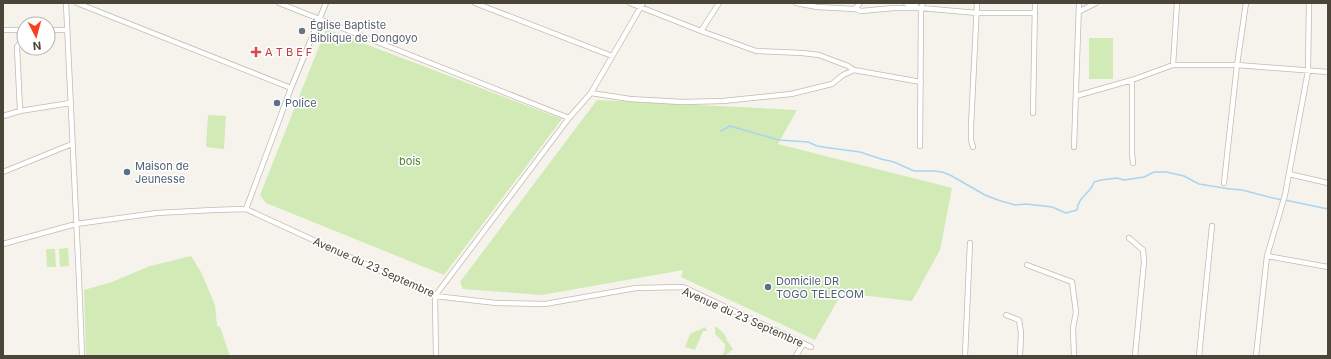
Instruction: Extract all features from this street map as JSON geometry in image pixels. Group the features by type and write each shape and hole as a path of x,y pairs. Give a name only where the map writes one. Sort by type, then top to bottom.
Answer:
{"street":[{"path":"66,3 82,356"},
{"path":"77,3 291,88"},
{"path":"279,3 569,118"},
{"path":"246,210 291,88 326,3"},
{"path":"475,3 612,56"},
{"path":"630,3 642,5 701,31 756,51 819,55 848,66 854,70 920,82"},
{"path":"701,31 719,3"},
{"path":"796,3 817,7 855,9 861,11 922,5"},
{"path":"855,9 860,3"},
{"path":"906,3 977,13 1035,13"},
{"path":"974,146 971,140 971,133 977,3"},
{"path":"1032,113 1035,3"},
{"path":"1074,147 1080,10 1079,3"},
{"path":"1080,10 1096,3"},
{"path":"1173,65 1177,3"},
{"path":"1224,183 1237,65 1246,3"},
{"path":"1256,356 1267,256 1285,195 1308,71 1309,3"},
{"path":"436,356 435,296 569,118 591,93 642,5"},
{"path":"920,146 922,5"},
{"path":"3,30 16,30"},
{"path":"56,30 67,30"},
{"path":"17,56 20,111"},
{"path":"1076,96 1132,80 1173,65 1237,65 1328,72"},
{"path":"591,93 630,99 682,102 723,101 791,94 825,86 832,84 843,75 854,70"},
{"path":"1132,80 1133,163"},
{"path":"3,116 20,111 70,103"},
{"path":"3,172 72,144"},
{"path":"1289,174 1328,183"},
{"name":"Avenue du 23 Septembre","path":"3,244 76,224 157,213 246,210 435,296 496,303 545,304 636,288 683,287 811,347"},
{"path":"1199,356 1212,226"},
{"path":"1129,238 1143,250 1144,262 1135,356"},
{"path":"965,356 970,243"},
{"path":"1267,256 1328,268"},
{"path":"1027,266 1072,282 1076,312 1073,328 1074,356"},
{"path":"1006,315 1019,320 1021,333 1020,356"},
{"path":"796,356 803,344"}],"green space":[{"name":"bois","path":"326,29 562,119 444,275 266,203 260,195"},
{"path":"1089,38 1113,38 1113,79 1089,79"},
{"path":"597,100 797,110 778,144 952,188 940,250 912,301 842,293 815,340 681,277 683,270 542,295 463,289 460,282"},
{"path":"208,115 226,116 224,149 206,147"},
{"path":"68,248 69,266 60,267 59,249"},
{"path":"46,249 55,249 56,267 47,267"},
{"path":"191,256 201,272 215,305 217,326 220,327 230,356 86,356 84,290 112,282 150,266"},
{"path":"715,326 727,338 726,339 733,349 725,356 722,355 725,350 725,344 715,334"},
{"path":"705,327 707,331 703,331 695,350 685,347 690,334"}],"waterway":[{"path":"721,131 730,126 779,140 808,142 817,146 860,152 894,162 914,171 942,172 985,195 998,200 1015,205 1026,204 1052,207 1066,213 1077,210 1080,201 1090,190 1094,182 1117,178 1124,180 1144,177 1154,172 1166,172 1184,176 1199,184 1242,190 1282,200"},
{"path":"1285,200 1328,209"}],"place":[{"name":"Église Baptiste Biblique de Dongoyo","path":"302,31"},
{"name":"A T B E F","path":"256,52"},
{"name":"Police","path":"277,103"},
{"name":"Maison de Jeunesse","path":"127,172"},
{"name":"Domicile DR TOGO TELECOM","path":"768,287"}]}
